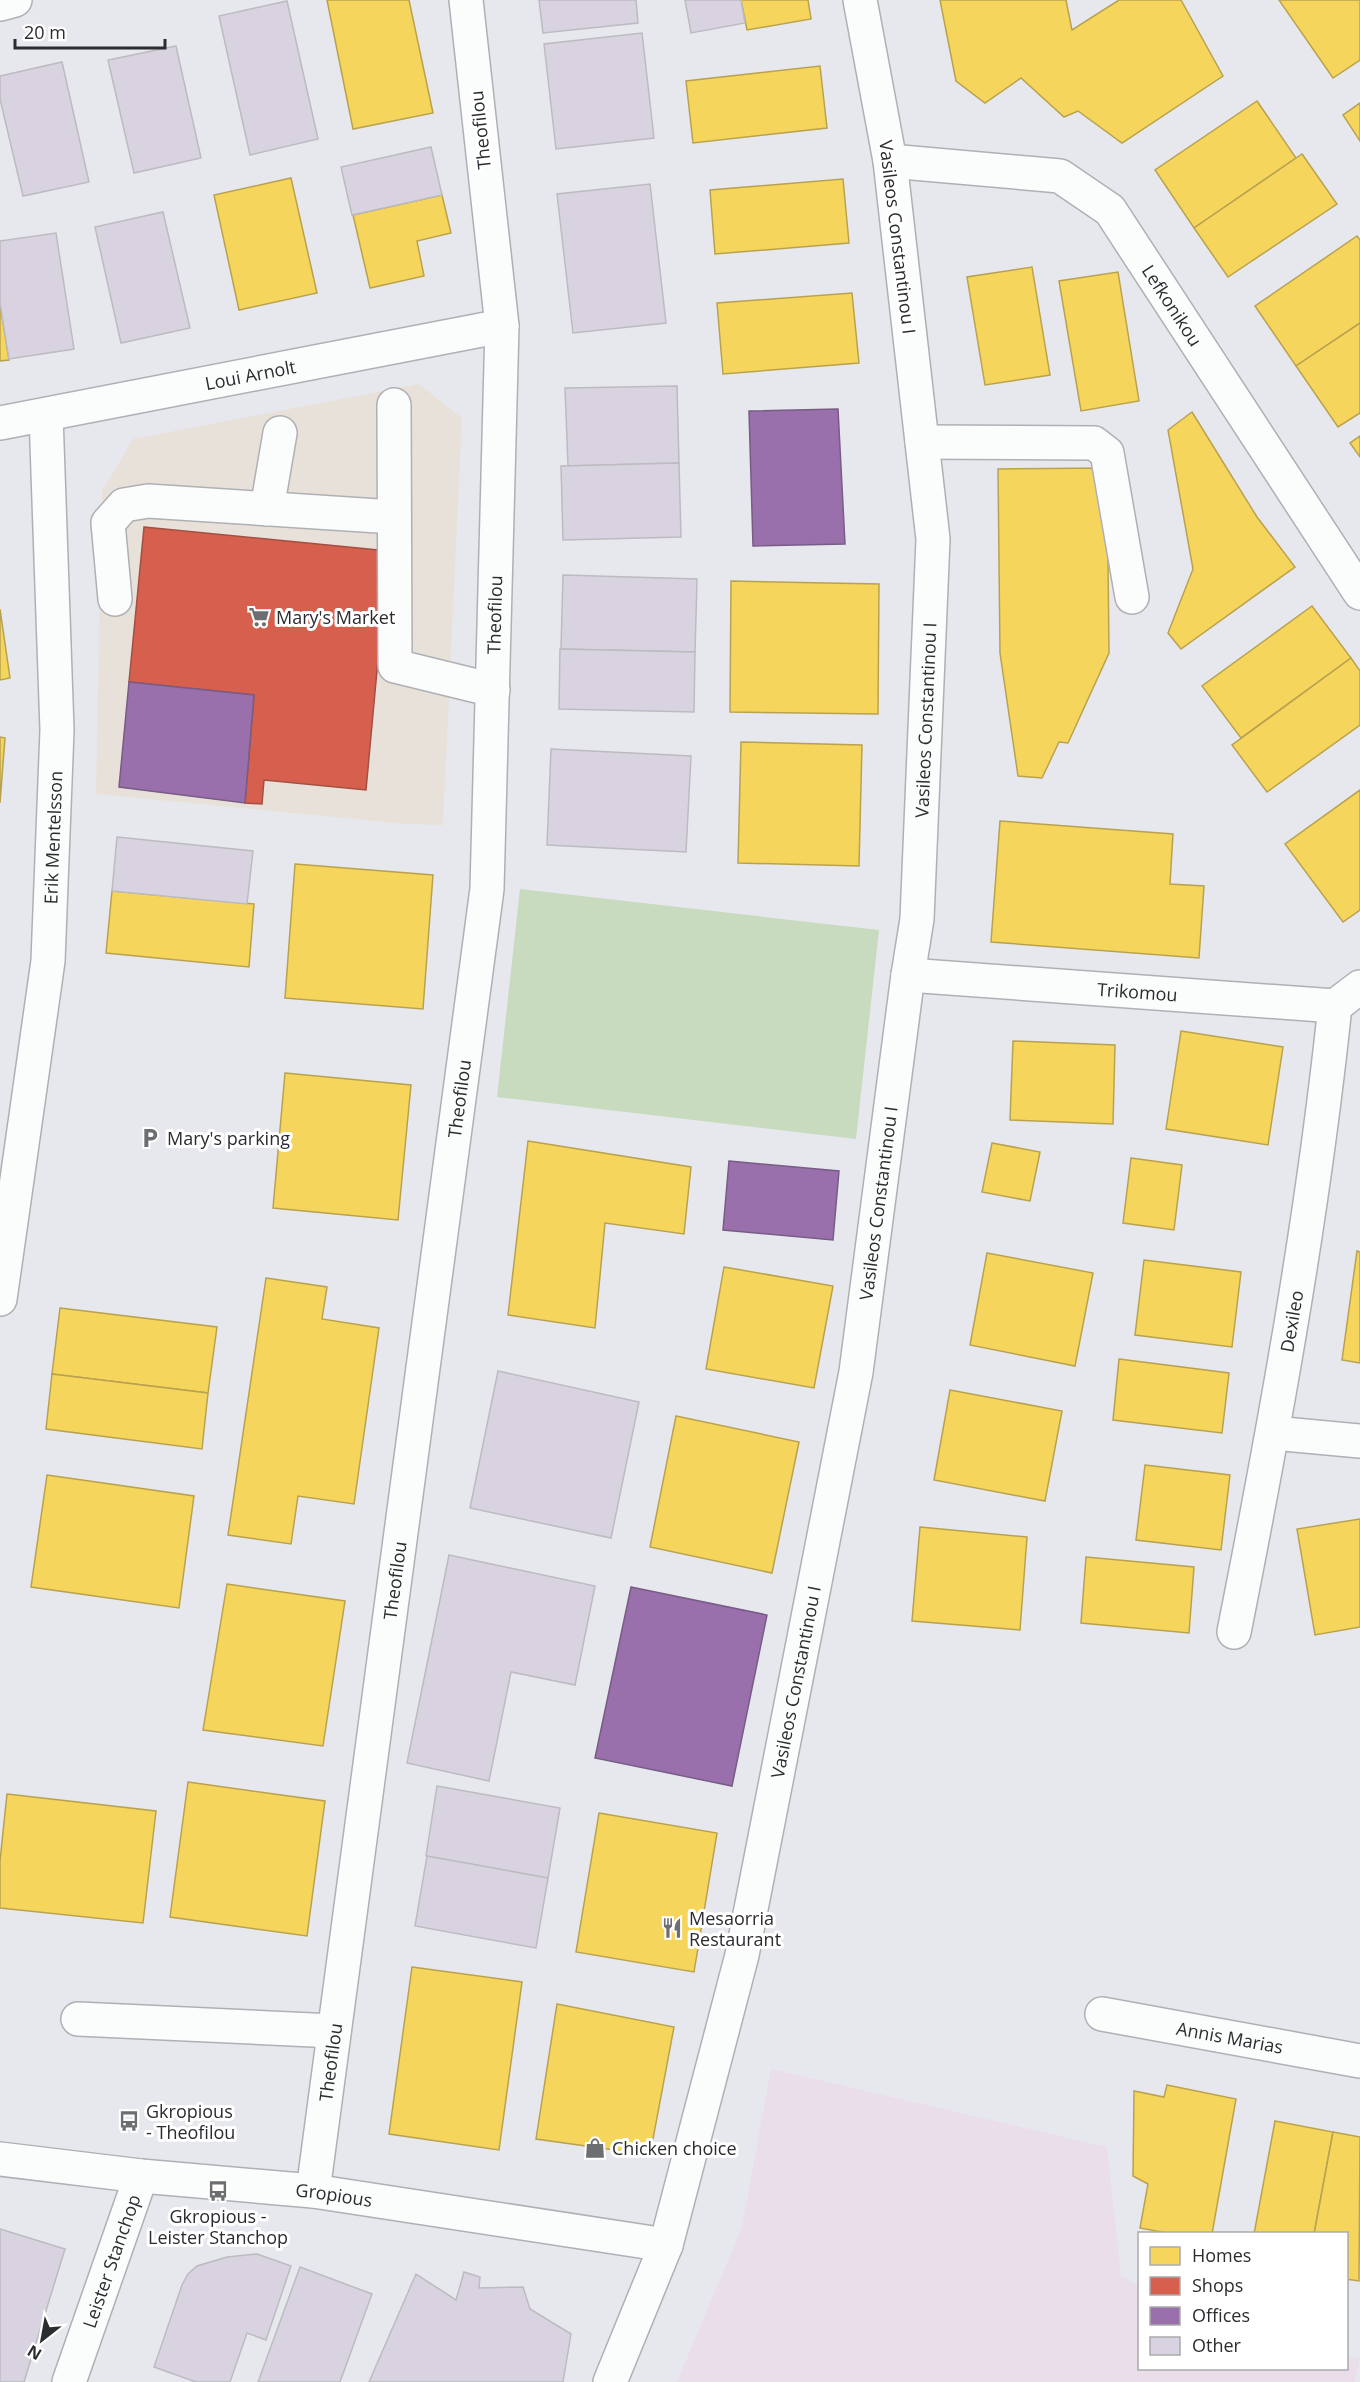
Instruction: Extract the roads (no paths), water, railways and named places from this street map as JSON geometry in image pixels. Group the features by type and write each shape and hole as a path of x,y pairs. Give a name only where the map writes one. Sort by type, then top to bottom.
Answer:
{"street":[{"path":"0,4 15,0"},
{"name":"Theofilou","path":"312,2191 487,889 502,326 466,0"},
{"name":"Vasileos Constantinou I","path":"610,2382 666,2245 742,1955 856,1372 917,919 933,539 890,161 860,0"},
{"name":"Lefkonikou","path":"890,161 1060,176 1110,210 1360,593"},
{"name":"Loui Arnolt","path":"0,423 502,326"},
{"path":"394,405 395,666 493,690"},
{"name":"Erik Mentelsson","path":"0,1299 48,961 57,729 46,415"},
{"path":"267,509 280,433"},
{"path":"922,442 1094,443 1107,453 1132,597"},
{"path":"115,599 108,523 124,506 148,501 394,517"},
{"name":"Trikomou","path":"908,975 1348,997"},
{"name":"Dexileo","path":"1234,1632 1273,1433 1315,1165 1348,997"},
{"path":"1273,1433 1360,1441"},
{"name":"Annis Marias","path":"1102,2014 1360,2061"},
{"path":"78,2019 334,2031"},
{"name":"Gropious","path":"0,2159 141,2176 312,2191 666,2245"},
{"name":"Leister Stanchop","path":"69,2382 141,2176"}],"place":[{"name":"Mary's Market","path":"259,617"},
{"name":"Mary's parking","path":"150,1138"},
{"name":"Mesaorria Restaurant","path":"672,1928"},
{"name":"Gkropious - Theofilou","path":"129,2121"},
{"name":"Chicken choice","path":"595,2148"},
{"name":"Gkropious - Leister Stanchop","path":"218,2191"}]}
